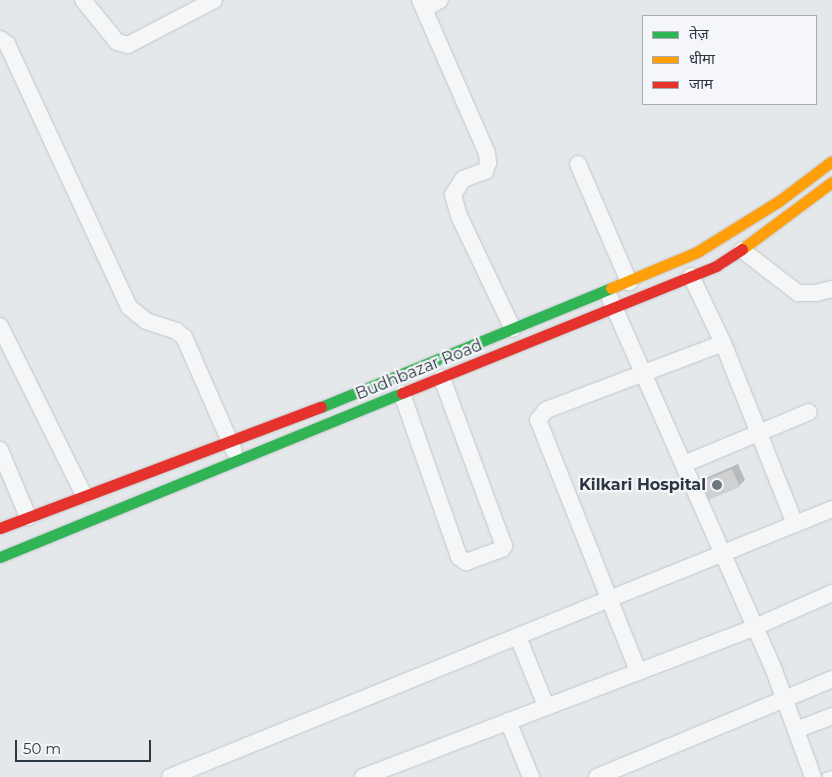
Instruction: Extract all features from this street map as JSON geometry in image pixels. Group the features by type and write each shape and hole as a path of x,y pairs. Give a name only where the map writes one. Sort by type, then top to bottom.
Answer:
{"street":[{"path":"83,0 122,45 128,45 214,0"},
{"path":"440,0 423,4 488,163 485,171 463,179 453,195 459,216 519,327 532,341"},
{"path":"0,39 7,44 129,307 146,321 176,331 184,337 231,439 237,461"},
{"name":"Budhbazar Road","path":"0,528 370,388 629,282 697,252 779,201 832,161"},
{"path":"578,164 629,282"},
{"name":"Budhbazar Road","path":"0,557 707,270 742,250 832,182"},
{"path":"742,250 798,293 816,293 832,288"},
{"path":"697,252 707,270"},
{"path":"691,276 723,342 795,524"},
{"path":"607,291 755,627 814,776"},
{"path":"0,326 78,498 81,524"},
{"path":"638,671 538,420 546,410 643,376 723,342"},
{"path":"402,394 458,557 466,562 502,549 504,546 442,378"},
{"path":"684,464 809,412"},
{"path":"0,450 7,483 28,516"},
{"path":"170,777 190,773 832,509"},
{"path":"363,777 755,627 832,593"},
{"path":"518,637 546,706"},
{"path":"597,777 631,771 832,679"},
{"path":"796,730 832,716"},
{"path":"508,721 531,777"}],"lane":[{"path":"814,776 832,775"}],"building":[{"path":"732,469 740,487 706,501 699,483"}],"traffic: fast":[{"path":"321,407 611,288"},
{"path":"0,557 402,393"}],"traffic: slow":[{"path":"611,288 697,252 779,201 832,161"},
{"path":"742,249 832,182"}],"traffic: jam":[{"path":"402,393 716,266 742,249"},
{"path":"0,528 321,407"}],"place":[{"name":"Kilkari Hospital","path":"717,485"}]}
